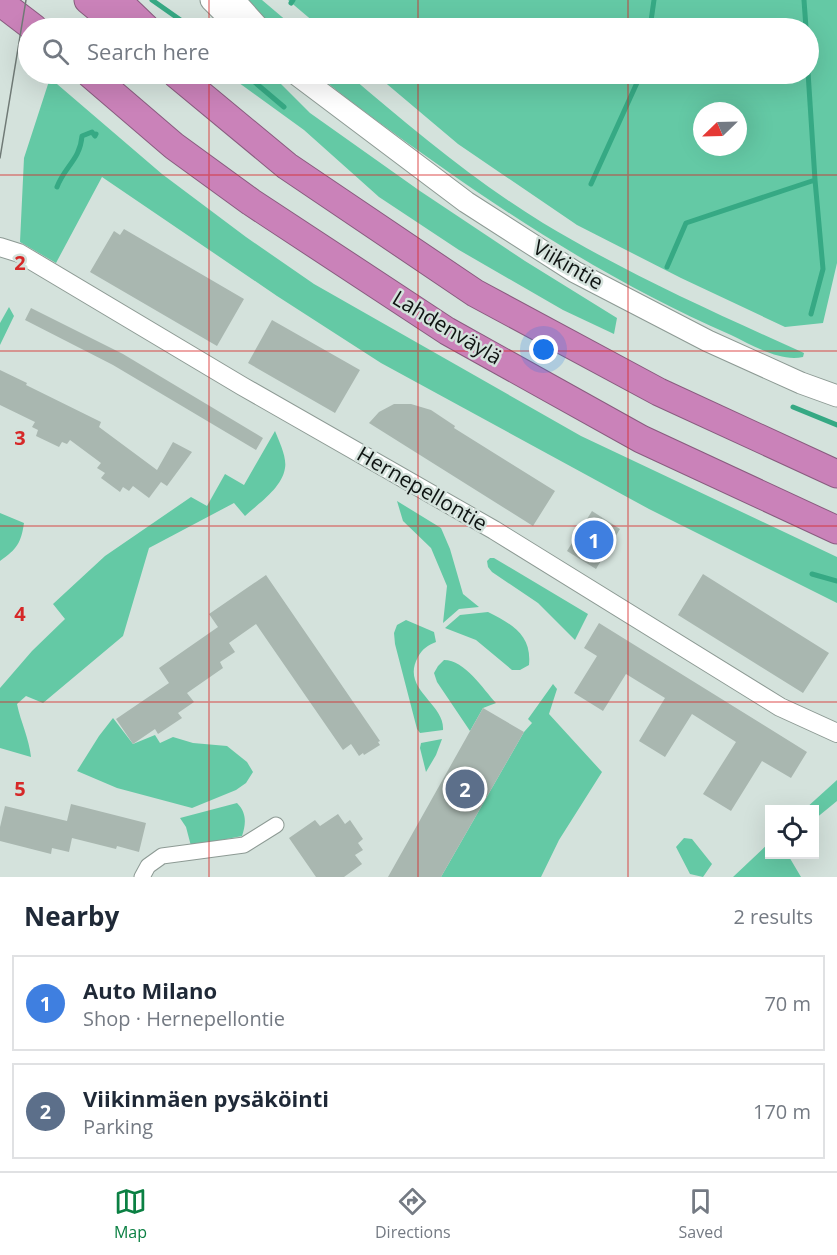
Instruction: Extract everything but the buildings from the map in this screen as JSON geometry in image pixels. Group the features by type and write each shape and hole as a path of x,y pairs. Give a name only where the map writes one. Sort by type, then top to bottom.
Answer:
{"highway":[{"path":"15,0 34,18"},
{"path":"88,0 110,18"},
{"path":"117,0 136,18"},
{"path":"0,2 21,18"},
{"name":"Lahdenväylä","path":"102,84 174,146 251,202 447,331 641,439 837,530"},
{"path":"188,84 287,166 475,293 659,392 837,474"},
{"path":"202,84 287,166"}],"main road":[{"path":"211,0 229,18"},
{"path":"234,0 250,18"},
{"name":"Viikintie","path":"309,84 466,202 575,272 708,341 801,383 837,396"},
{"name":"Viikintie","path":"312,84 322,94"}],"street":[{"name":"Hernepellontie","path":"3,247 19,253 61,277 242,386 484,524 780,707 837,733"},
{"path":"142,877 148,866 162,856 244,845 276,825"}],"green space":[{"path":"240,0 262,0 283,18 257,18"},
{"path":"288,0 837,0 837,263 823,323 785,327 577,225 458,144 387,84 819,84 819,18 309,18"},
{"path":"48,84 57,84 162,174 314,284 581,436 837,557 837,603 649,509 381,363 277,296 102,177 56,263 20,242 24,158"},
{"path":"241,84 281,84 310,113 420,191 525,261 617,318 614,334 563,310 459,250 379,197 304,130"},
{"path":"328,84 360,84 467,171 543,223 639,276 804,353 803,357 785,357 757,348 618,279 545,236 475,190"},
{"path":"9,307 14,316 0,345 0,323"},
{"path":"275,431 285,459 285,468 275,489 245,516 234,503 149,548 123,636 43,703 26,696 17,704 31,757 0,748 0,688 32,651 65,619 53,604 105,556 191,497 207,506 225,474 244,485"},
{"path":"397,501 441,528 450,549 463,594 479,607 459,609 443,623 447,586 431,548 403,521"},
{"path":"0,513 24,523 17,545 0,561"},
{"path":"494,558 588,614 575,640 538,603 492,572 487,561"},
{"path":"488,612 512,626 524,638 529,655 529,665 520,670 512,670 476,640 445,628 460,615"},
{"path":"406,620 434,632 436,642 430,644 420,654 414,668 419,687 442,720 443,730 420,733 417,729 395,644 394,633 397,625"},
{"path":"444,660 452,661 466,670 496,703 483,708 470,731 437,682 434,673"},
{"path":"553,684 557,689 549,714 602,772 559,840 541,877 441,877 524,732 532,723 528,719"},
{"path":"113,718 133,744 155,735 160,743 173,737 193,743 227,746 247,762 253,772 246,783 236,790 192,808 117,788 77,771"},
{"path":"442,739 426,772 420,748 421,743"},
{"path":"837,780 837,801 819,816 819,805 809,805"},
{"path":"237,803 245,819 242,836 191,846 186,827 180,818"},
{"path":"684,838 692,839 712,864 703,877 690,874 676,847"},
{"path":"765,847 765,859 790,859 801,877 733,877"}],"waterway":[{"path":"152,0 178,18"},
{"path":"651,18 654,0"},
{"path":"804,0 805,18"},
{"path":"257,84 284,107"},
{"path":"591,184 636,84"},
{"path":"667,267 686,223 815,180 809,84"},
{"path":"57,187 78,151 82,136 92,132 95,136 96,134"},
{"path":"811,314 823,269 815,180"},
{"path":"793,407 837,425"},
{"path":"812,574 837,581"}],"tram line":[{"path":"23,18 26,0"},
{"path":"0,158 18,49"}],"place":[{"name":"Auto Milano","path":"594,540"},
{"name":"Viikinmäen pysäköinti","path":"465,789"}]}
